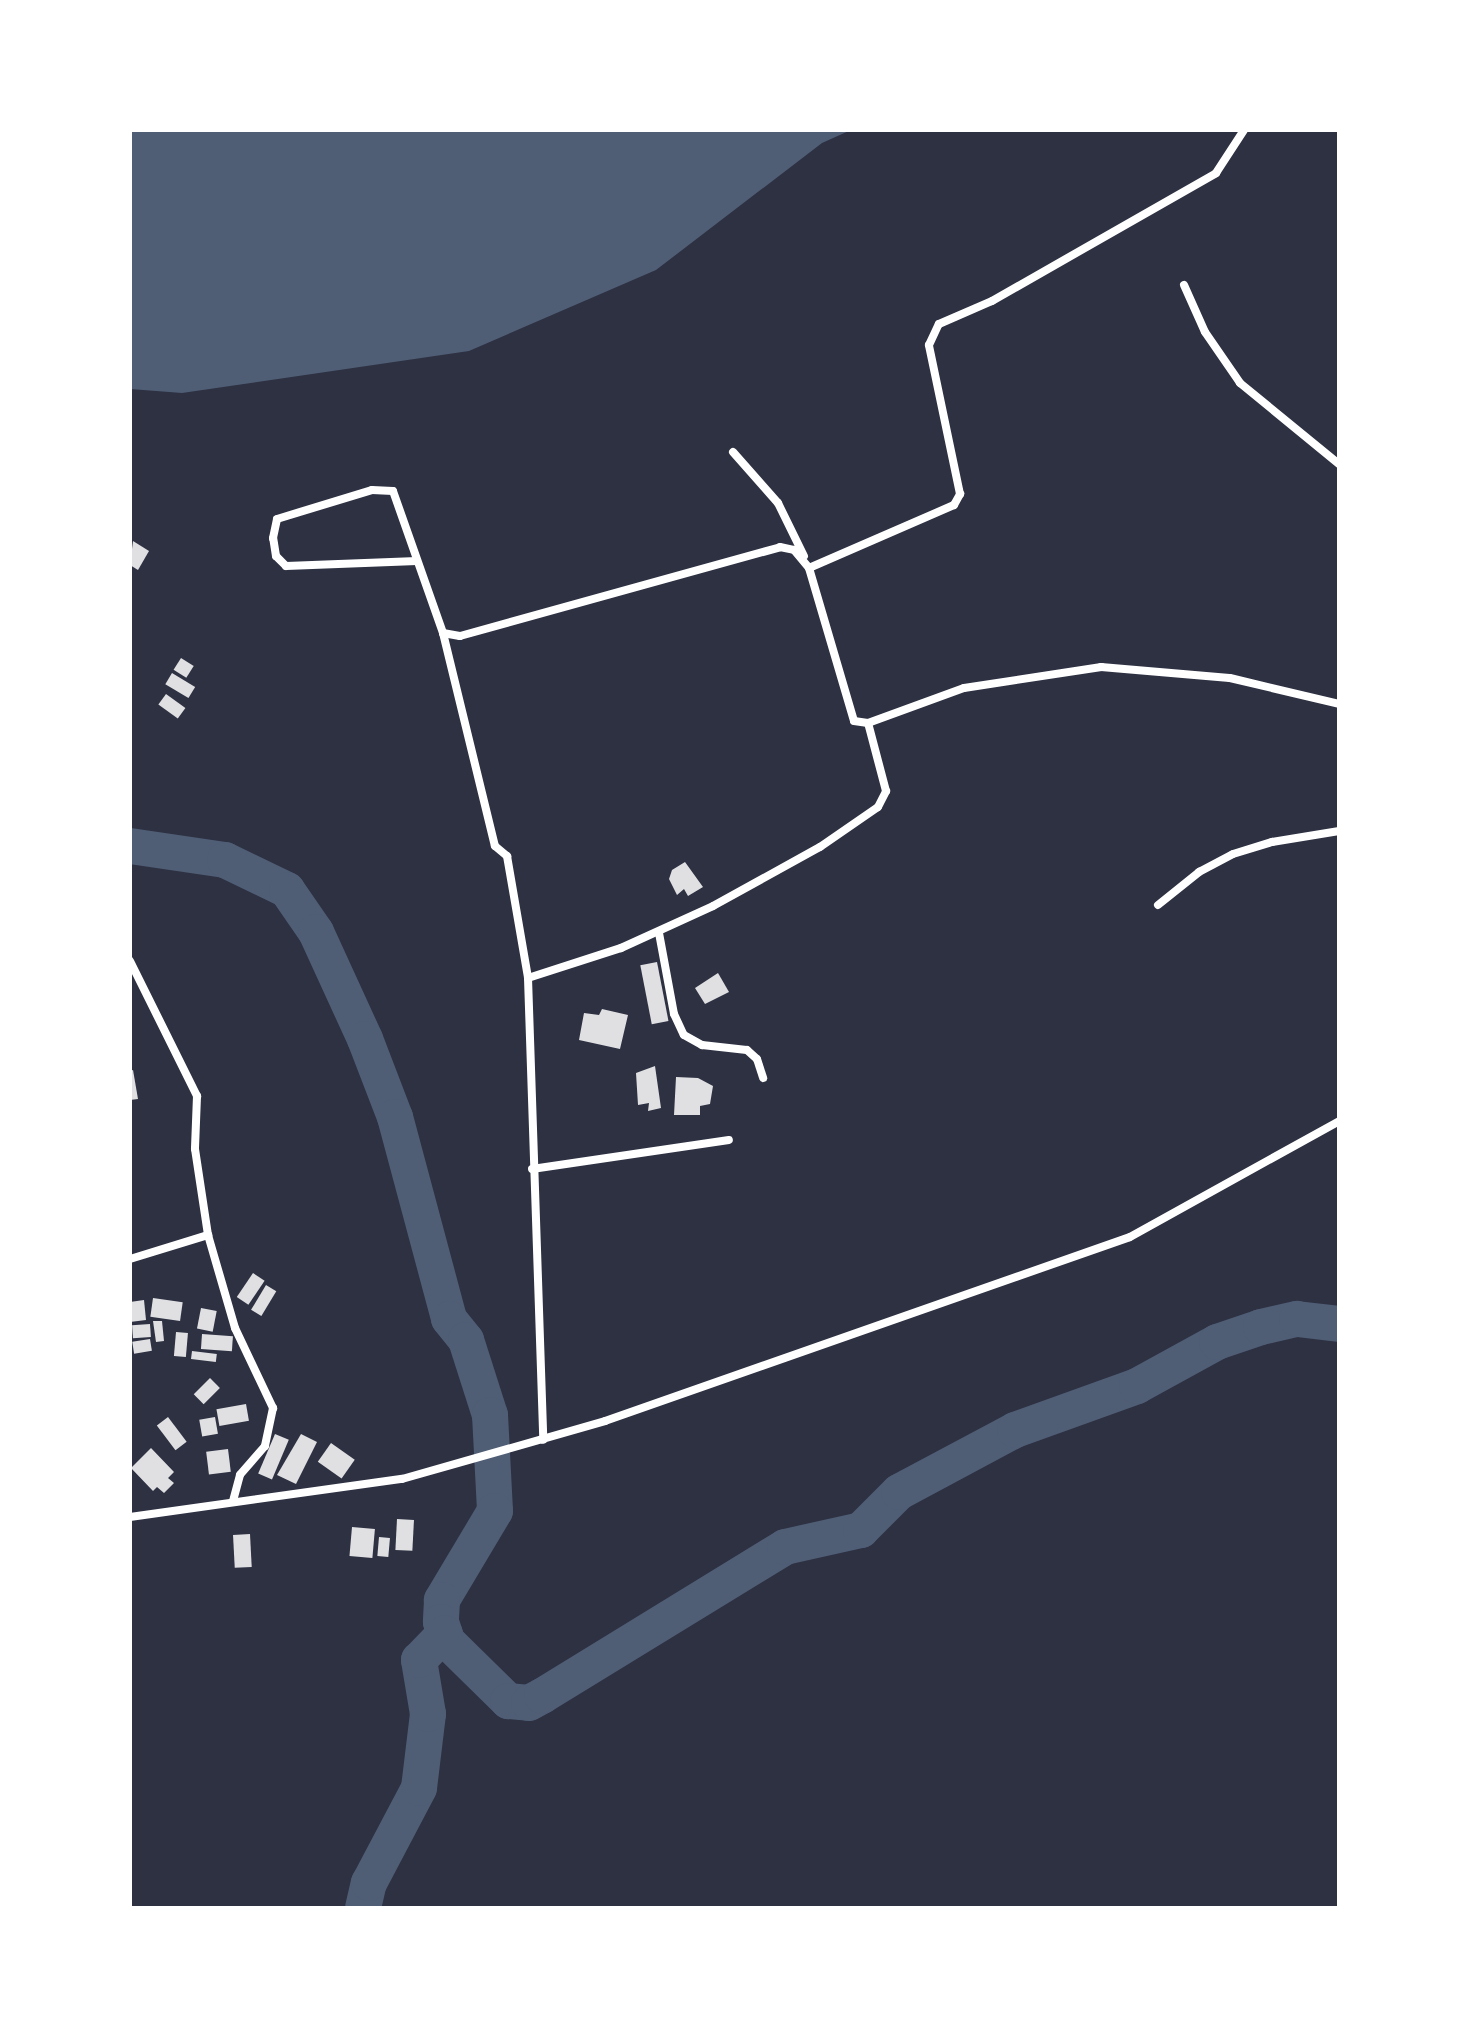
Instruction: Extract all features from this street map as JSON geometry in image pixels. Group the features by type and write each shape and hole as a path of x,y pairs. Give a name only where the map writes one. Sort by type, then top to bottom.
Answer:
{"street":[{"path":"809,568 932,516 954,505 960,494 929,345 939,324 992,301 1216,173 1244,130"},
{"path":"1184,285 1205,332 1240,383 1339,464"},
{"path":"733,452 778,503 805,557 854,721 868,723 964,688 1101,667 1230,678 1339,704"},
{"path":"417,561 286,566 276,556 273,538 277,519 372,490 393,491 443,633 495,846 507,856 528,978 543,1440"},
{"path":"443,633 460,636 780,547 805,557"},
{"path":"528,978 659,933 797,860 878,807 886,791 868,723"},
{"path":"1158,905 1199,872 1233,854 1272,842 1339,831"},
{"path":"659,933 674,1014 684,1035 702,1045 747,1050 757,1059 763,1078"},
{"path":"130,961 197,1096 195,1149 208,1235 235,1328 273,1408 265,1446 240,1475 233,1501"},
{"path":"130,1517 402,1479 543,1440 1130,1237 1339,1121"},
{"path":"532,1169 729,1140"},
{"path":"130,1259 208,1235"}],"water":[{"path":"130,130 851,130 822,143 656,270 469,351 182,393 130,389"}],"building":[{"path":"133,541 149,551 138,570 130,565"},
{"path":"181,658 194,666 186,678 174,670"},
{"path":"172,673 195,687 188,698 165,684"},
{"path":"166,694 185,708 178,719 158,705"},
{"path":"685,862 703,887 688,896 684,889 677,895 669,879 672,870"},
{"path":"657,962 668,1021 652,1024 640,965"},
{"path":"718,973 729,992 705,1004 695,988"},
{"path":"602,1009 628,1015 620,1049 579,1040 584,1013 599,1015"},
{"path":"655,1066 661,1108 648,1111 649,1103 638,1105 636,1073"},
{"path":"133,1070 138,1099 130,1100 130,1071"},
{"path":"676,1077 698,1078 713,1086 710,1104 700,1106 700,1115 674,1115"},
{"path":"253,1273 265,1281 248,1305 237,1297"},
{"path":"266,1285 276,1291 261,1316 251,1310"},
{"path":"153,1298 183,1302 180,1321 150,1317"},
{"path":"144,1300 146,1320 130,1322 130,1302"},
{"path":"201,1308 217,1311 213,1332 197,1329"},
{"path":"153,1321 162,1321 164,1341 156,1342"},
{"path":"150,1324 151,1337 133,1338 132,1325"},
{"path":"176,1332 188,1333 186,1357 174,1356"},
{"path":"202,1334 233,1336 232,1351 201,1349"},
{"path":"150,1339 152,1351 134,1354 132,1342"},
{"path":"192,1351 217,1354 216,1362 191,1359"},
{"path":"210,1378 220,1388 204,1404 194,1394"},
{"path":"246,1404 249,1421 219,1426 216,1409"},
{"path":"168,1417 187,1442 175,1450 157,1425"},
{"path":"215,1417 218,1434 202,1437 199,1420"},
{"path":"275,1434 289,1440 272,1479 258,1474"},
{"path":"301,1434 317,1442 296,1484 277,1475"},
{"path":"331,1443 355,1460 342,1478 318,1462"},
{"path":"151,1448 174,1472 168,1478 174,1483 164,1493 157,1487 153,1491 131,1468"},
{"path":"228,1449 231,1472 209,1475 206,1452"},
{"path":"397,1519 414,1520 412,1551 395,1550"},
{"path":"352,1527 375,1529 372,1558 349,1556"},
{"path":"250,1534 252,1567 235,1568 233,1535"},
{"path":"379,1537 390,1538 388,1557 377,1556"}],"waterway":[{"path":"130,846 225,860 287,890 316,932 365,1039 395,1117 449,1319 466,1340 490,1415 495,1511 442,1600 441,1622 447,1641 508,1701 529,1703 542,1696 785,1547 861,1530 899,1492 1015,1430 1137,1386 1217,1342 1261,1327 1297,1319 1339,1324"},
{"path":"363,1908 369,1883 419,1788 428,1714 419,1660 445,1633"}]}
